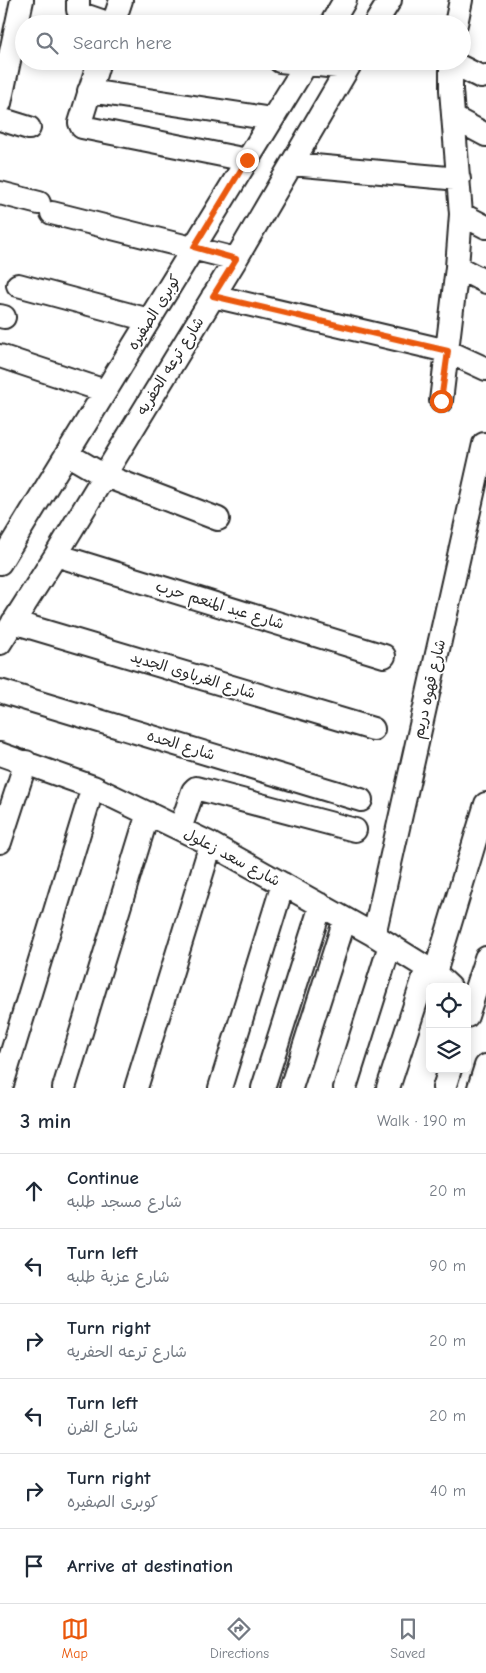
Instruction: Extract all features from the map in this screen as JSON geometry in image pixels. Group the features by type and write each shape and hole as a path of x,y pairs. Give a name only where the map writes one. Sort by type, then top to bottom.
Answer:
{"street":[{"path":"19,15 22,0"},
{"path":"78,0 78,10 84,15"},
{"path":"115,15 121,0"},
{"path":"336,15 345,0"},
{"path":"381,15 390,0"},
{"path":"458,15 461,0"},
{"path":"0,103 15,33"},
{"path":"96,70 80,123 82,127 247,160"},
{"name":"كوبرى الصفيره","path":"0,562 303,70"},
{"name":"شارع ترعه الحفريه","path":"0,643 56,555 236,259 347,70"},
{"path":"441,401 458,267 461,214 451,70"},
{"path":"468,70 481,77 486,76"},
{"path":"89,91 272,119"},
{"path":"454,118 486,135"},
{"path":"0,119 29,128"},
{"path":"292,164 459,179"},
{"path":"0,193 46,208 236,259"},
{"path":"461,214 486,227"},
{"path":"458,267 486,282"},
{"path":"18,285 149,320"},
{"path":"213,296 448,351 486,369"},
{"path":"0,356 105,391"},
{"name":"شارع قهوه دريم","path":"345,1088 382,940 484,444"},
{"path":"67,454 103,475 218,518"},
{"name":"شارع عبد المنعم حرب","path":"56,555 384,656"},
{"name":"شارع الغرباوى الجديد","path":"13,622 373,729"},
{"name":"شارع الحده","path":"0,690 361,800"},
{"name":"شارع سعد زعلول","path":"0,754 93,787 211,844 382,940 437,976"},
{"path":"0,842 26,762"},
{"path":"1,1088 93,787"},
{"path":"180,829 193,791 196,788 355,830"},
{"path":"388,1088 437,976 486,804"},
{"path":"64,1088 148,813"},
{"path":"136,1088 211,844"},
{"path":"220,1088 282,884"},
{"path":"263,1088 321,905"},
{"path":"291,1088 345,919"},
{"path":"471,1000 486,958"},
{"path":"471,1010 486,1022"},
{"path":"480,1088 486,1066"},
{"path":"444,1088 449,1073"}],"route":[{"path":"247,160 194,247 236,259 213,296 448,351 441,401"}]}
